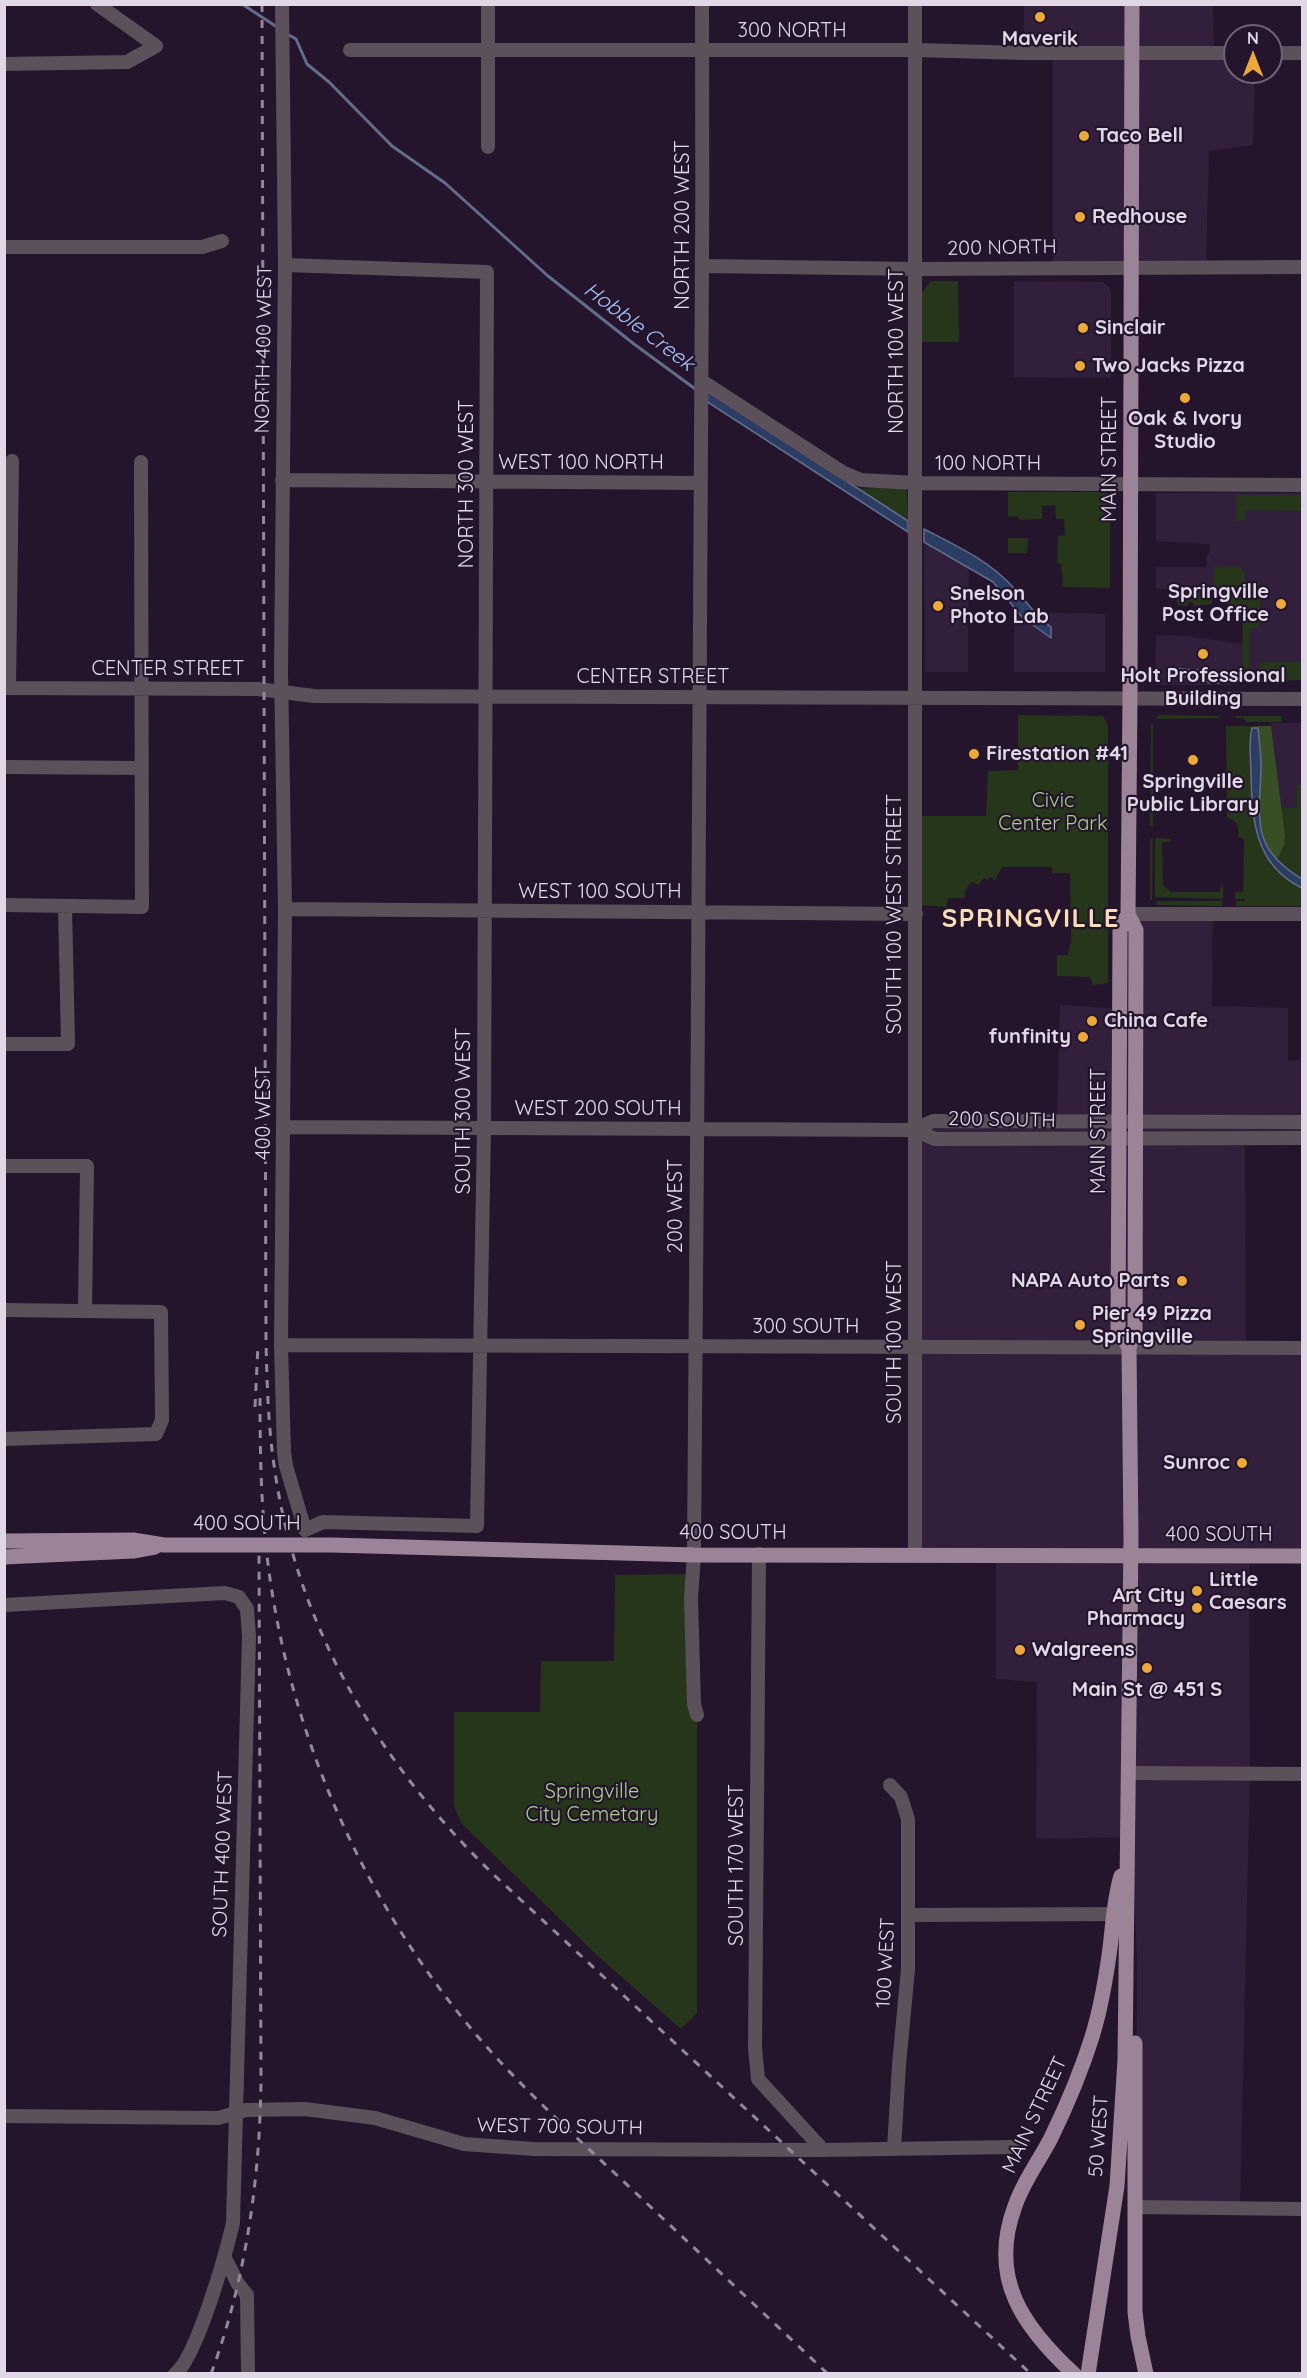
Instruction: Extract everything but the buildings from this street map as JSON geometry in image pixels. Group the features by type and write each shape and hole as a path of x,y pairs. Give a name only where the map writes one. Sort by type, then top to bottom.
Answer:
{"main road":[{"name":"MAIN STREET","path":"1074,2373 1033,2332 1020,2312 1008,2277 1006,2241 1015,2205 1071,2094 1092,2038 1123,1910 1128,1853 1130,1557 1128,1347 1119,1331 1128,1140 1120,930 1128,914 1132,4"},
{"name":"400 SOUTH","path":"4,1541 133,1540 164,1545 332,1545 694,1555 1302,1556"},
{"name":"400 SOUTH","path":"4,1557 133,1551 164,1545"},
{"name":"MAIN STREET","path":"1123,1910 1134,1926 1135,2312 1146,2373"},
{"name":"50 WEST","path":"1088,2373 1117,2186 1121,2144 1125,2060 1123,1910"}],"street":[{"path":"4,64 127,62 156,46 97,4"},
{"name":"NORTH 400 WEST","path":"281,694 285,265 282,4"},
{"path":"488,4 488,147"},
{"name":"NORTH 200 WEST","path":"699,697 703,266 702,4"},
{"name":"NORTH 100 WEST","path":"915,4 915,697"},
{"name":"300 NORTH","path":"350,50 915,50 1223,53"},
{"path":"1283,53 1302,53"},
{"path":"4,247 202,247 222,241"},
{"name":"NORTH 300 WEST","path":"285,265 487,272 486,696"},
{"name":"200 NORTH","path":"703,266 916,269 1132,266 1302,267"},
{"name":"100 NORTH","path":"702,381 844,473 861,480 916,483 1302,485"},
{"path":"7,688 12,461"},
{"path":"4,906 142,907 141,462"},
{"name":"WEST 100 NORTH","path":"282,480 701,483"},
{"name":"CENTER STREET","path":"7,688 258,689 281,694 314,696 1302,699"},
{"name":"400 WEST","path":"281,694 285,909 281,1345 284,1452 305,1530"},
{"name":"SOUTH 300 WEST","path":"477,1526 484,1128 486,696"},
{"name":"200 WEST","path":"698,1715 694,1704 691,1598 694,1555 699,697"},
{"name":"SOUTH 100 WEST STREET","path":"914,1130 915,697"},
{"path":"4,766 141,768"},
{"path":"4,1044 68,1044 65,906"},
{"name":"WEST 100 SOUTH","path":"285,909 916,914"},
{"path":"1128,914 1302,914"},
{"name":"200 SOUTH","path":"914,1130 933,1121 1302,1122"},
{"name":"WEST 200 SOUTH","path":"283,1127 914,1130"},
{"name":"200 SOUTH","path":"914,1130 935,1138 1128,1140 1302,1138"},
{"name":"SOUTH 100 WEST","path":"914,1130 915,1554"},
{"path":"4,1166 87,1166 85,1311"},
{"path":"4,1310 162,1312 162,1420 156,1434 4,1439"},
{"name":"300 SOUTH","path":"281,1345 1302,1348"},
{"name":"400 SOUTH","path":"305,1530 323,1522 477,1526"},
{"name":"SOUTH 170 WEST","path":"759,1554 755,2048 758,2079 823,2151"},
{"name":"SOUTH 400 WEST","path":"4,1605 225,1593 239,1597 247,1609 249,1636 232,2223 225,2258 189,2356 175,2373"},
{"path":"1128,1773 1302,1774"},
{"name":"100 WEST","path":"890,1785 901,1797 908,1819 908,1969 894,2149"},
{"path":"909,1915 1123,1910"},
{"name":"WEST 700 SOUTH","path":"4,2116 218,2118 246,2110 304,2109 375,2118 464,2144 534,2149 823,2151 1013,2147"},
{"path":"1136,2207 1302,2209"},
{"path":"225,2258 238,2284 247,2295 248,2373"}],"shaded area":[{"path":"1024,5 1213,5 1214,53 1223,53 1223,84 1255,84 1253,145 1209,151 1206,267 1053,267 1053,53 1023,53"},
{"path":"1014,281 1103,282 1109,287 1111,292 1111,378 1014,377"},
{"path":"1156,493 1302,493 1302,673 1269,673 1247,682 1230,685 1155,685 1156,635 1185,636 1243,644 1246,590 1156,589 1156,567 1206,567 1210,544 1156,541"},
{"path":"924,542 969,567 968,672 925,672"},
{"path":"1014,612 1105,614 1105,672 1014,672"},
{"path":"1271,723 1302,723 1302,785 1297,786 1297,808 1283,808 1279,800"},
{"path":"1128,914 1213,914 1212,1006 1288,1008 1288,1061 1302,1060 1302,1138 1245,1139 1246,1347 1302,1348 1302,1556 1249,1557 1250,1774 1240,2208 1136,2207 1137,1960 1132,1837 1036,1839 1037,1682 996,1679 996,1555 915,1554 914,1130 1057,1122 1060,1005 1120,1009"}],"green space":[{"path":"931,281 958,281 959,342 922,342 922,292"},
{"path":"902,487 907,491 908,521 857,489"},
{"path":"1008,492 1108,492 1110,495 1110,588 1063,587 1061,564 1057,563 1058,536 1065,535 1064,519 1056,519 1055,505 1042,506 1042,519 1018,520 1018,516 1008,517"},
{"path":"1236,495 1302,495 1302,511 1246,510 1245,521 1236,521"},
{"path":"1008,538 1028,538 1027,553 1008,553"},
{"path":"1241,566 1241,570 1244,571 1245,584 1260,584 1260,624 1257,628 1250,628 1249,681 1243,683 1242,606 1228,606 1228,599 1212,597 1212,604 1193,606 1193,602 1188,602 1188,606 1177,605 1177,598 1172,597 1172,589 1214,590 1214,567"},
{"path":"1261,662 1302,662 1302,680 1260,680"},
{"name":"Civic Center Park","path":"1018,715 1103,716 1108,725 1108,983 1093,985 1090,977 1057,976 1057,955 1068,955 1071,940 1070,873 1052,873 1052,867 1002,867 995,880 990,877 988,880 984,878 978,885 971,882 965,891 965,898 948,898 946,907 921,905 922,816 986,816 988,771 1018,770"},
{"path":"1160,715 1218,716 1220,718 1157,719 1156,717"},
{"path":"1235,716 1281,716 1282,722 1246,722 1243,718"},
{"path":"1151,724 1153,724 1153,827 1150,825"},
{"path":"1226,726 1271,726 1279,799 1283,808 1297,808 1297,785 1302,785 1302,906 1236,906 1236,901 1245,901 1235,899 1235,892 1243,892 1244,839 1238,837 1236,823 1227,818"},
{"path":"1257,726 1271,726 1285,836 1284,845 1277,860 1269,849 1261,826 1259,802 1261,759"},
{"path":"1153,838 1152,900 1150,900 1150,840"},
{"path":"1155,838 1171,839 1169,842 1162,842 1163,885 1171,892 1220,892 1223,885 1223,899 1155,897"},
{"path":"1157,901 1223,901 1222,906 1156,905"},
{"name":"Springville City Cemetary","path":"697,1574 697,2013 681,2029 599,1957 461,1823 454,1806 454,1712 540,1712 541,1661 614,1661 615,1575"}],"water":[{"path":"705,389 908,521 908,532 706,401"},
{"path":"924,529 971,554 1003,577 1035,613 1051,627 1051,638 1022,617 993,582 924,542"},
{"path":"1169,668 1206,671 1219,683 1209,683 1203,678 1169,677"},
{"path":"1252,728 1258,728 1261,765 1260,816 1265,843 1285,867 1302,879 1302,888 1274,867 1259,840 1253,808 1250,745"}],"waterway":[{"name":"Hobble Creek","path":"242,4 277,27"},
{"name":"Hobble Creek","path":"287,34 296,39 307,64 329,82 392,146 445,183 548,276 698,391"}],"railway":[{"path":"262,4 267,1388 274,1465 285,1524 301,1581 323,1636 349,1688 379,1738 413,1785 451,1831 493,1874 1031,2374"},
{"path":"255,1407 258,1345"},
{"path":"260,1398 264,1523 279,1632 296,1698 317,1763 344,1827 375,1888 410,1947 450,2003 494,2055 572,2134 828,2374"},
{"path":"211,2374 242,2265 258,2154 261,2079 259,1554"}],"place":[{"name":"Maverik","path":"1040,17"},
{"name":"Taco Bell","path":"1084,136"},
{"name":"Redhouse","path":"1080,217"},
{"name":"Sinclair","path":"1083,328"},
{"name":"Two Jacks Pizza","path":"1080,366"},
{"name":"Oak & Ivory Studio","path":"1185,398"},
{"name":"Springville Post Office","path":"1281,604"},
{"name":"Snelson Photo Lab","path":"938,606"},
{"name":"Holt Professional Building","path":"1203,654"},
{"name":"Firestation #41","path":"974,754"},
{"name":"Springville Public Library","path":"1193,760"},
{"name":"China Cafe","path":"1092,1021"},
{"name":"funfinity","path":"1083,1037"},
{"name":"NAPA Auto Parts","path":"1182,1281"},
{"name":"Pier 49 Pizza Springville","path":"1080,1325"},
{"name":"Sunroc","path":"1242,1463"},
{"name":"Little Caesars","path":"1197,1591"},
{"name":"Art City Pharmacy","path":"1197,1608"},
{"name":"Walgreens","path":"1020,1650"},
{"name":"Main St @ 451 S","path":"1147,1668"}],"district":[{"name":"SPRINGVILLE","path":"1031,919"}]}
